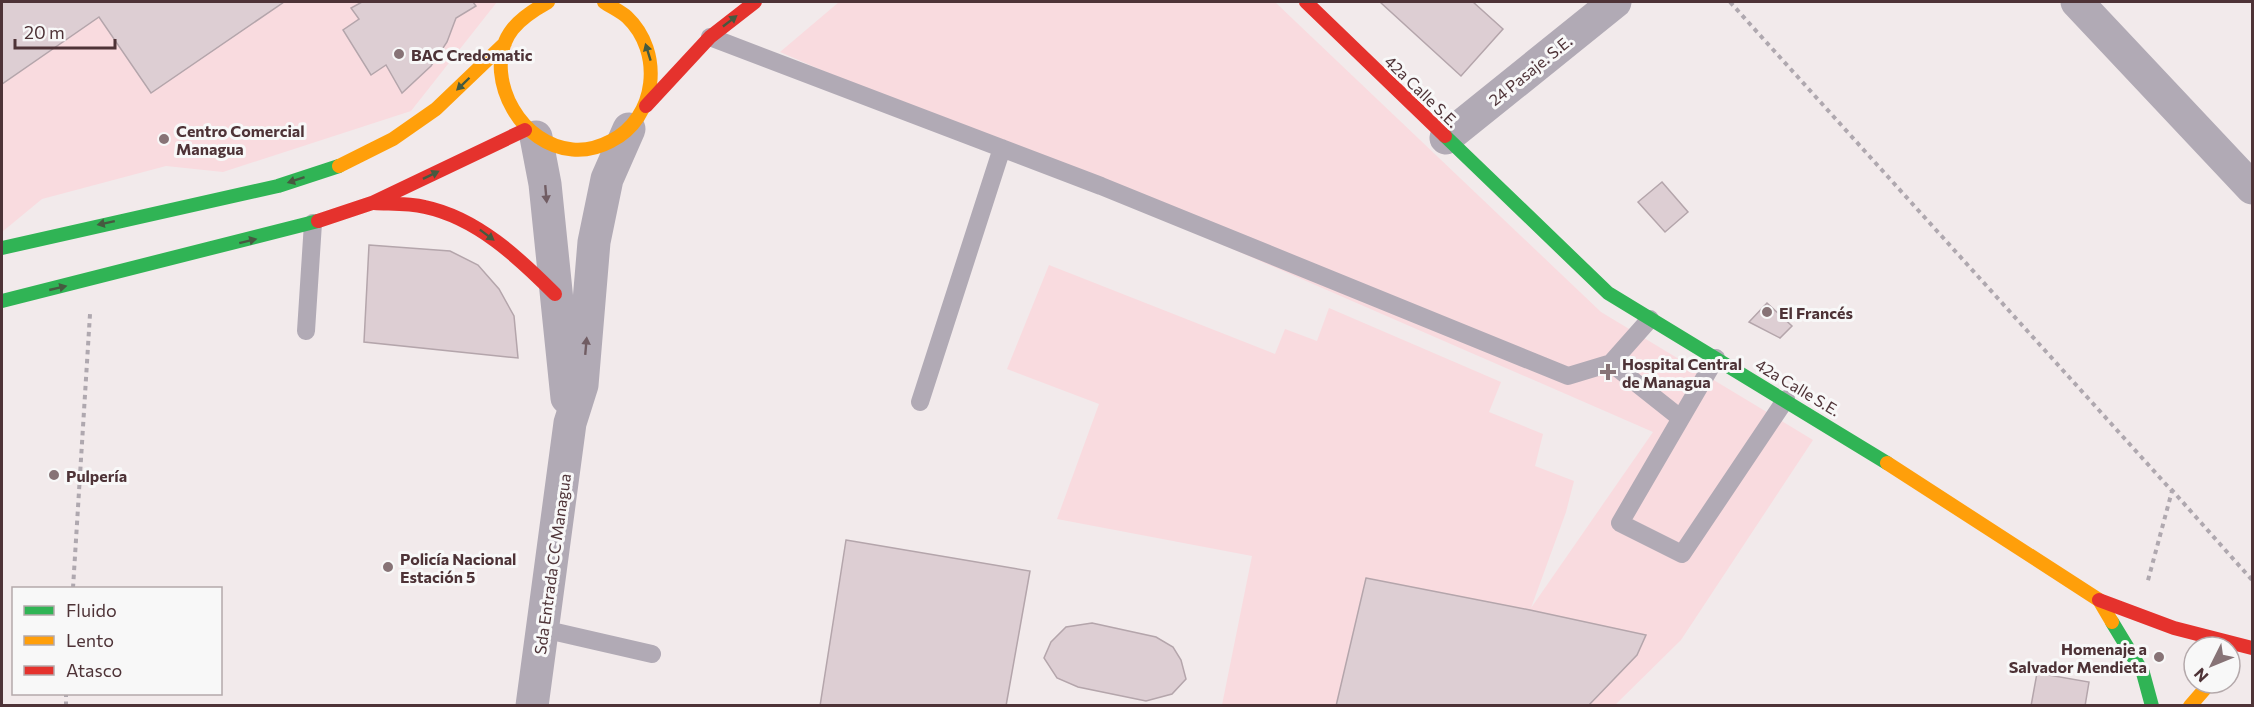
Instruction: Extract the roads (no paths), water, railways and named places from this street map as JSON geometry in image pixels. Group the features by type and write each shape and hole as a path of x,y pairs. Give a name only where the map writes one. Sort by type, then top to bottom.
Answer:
{"street":[{"path":"548,2 538,5 515,24 505,43 500,66 501,89 510,111 530,133 559,147 584,149 608,142 637,118 710,37 755,2"},
{"path":"570,423 582,385 594,242 607,179 653,81 651,53 625,5 604,2"},
{"name":"42a Calle S.E.","path":"1306,2 1608,293 1786,399 2099,600 2143,673 2152,705"},
{"name":"24 Pasaje. S.E.","path":"1446,138 1614,2"},
{"path":"2077,2 2253,188"},
{"path":"2,248 278,186 340,166 393,139 436,109 505,43"},
{"path":"2,301 313,224 372,203 530,133"},
{"path":"530,133 545,184 570,423"},
{"path":"372,203 428,208 477,228 527,266 555,294"},
{"name":"Sda Entrada CC Managua","path":"532,705 570,423"},
{"path":"2099,600 2174,628 2251,648"}],"lane":[{"path":"515,24 516,2"},
{"path":"710,37 1002,148 1568,376 1611,363 1650,319"},
{"path":"920,402 1002,148"},
{"path":"306,331 313,224"},
{"path":"1716,358 1679,417 1620,523 1682,554 1786,399"},
{"path":"1611,363 1679,417"},
{"path":"543,629 652,654"}],"place":[{"name":"BAC Credomatic","path":"399,54"},
{"name":"Centro Comercial Managua","path":"164,139"},
{"name":"El Francés","path":"1767,312"},
{"name":"Hospital Central de Managua","path":"1608,372"},
{"name":"Pulpería","path":"54,475"},
{"name":"Policía Nacional Estación 5","path":"388,567"},
{"name":"Homenaje a Salvador Mendieta","path":"2159,657"}]}
